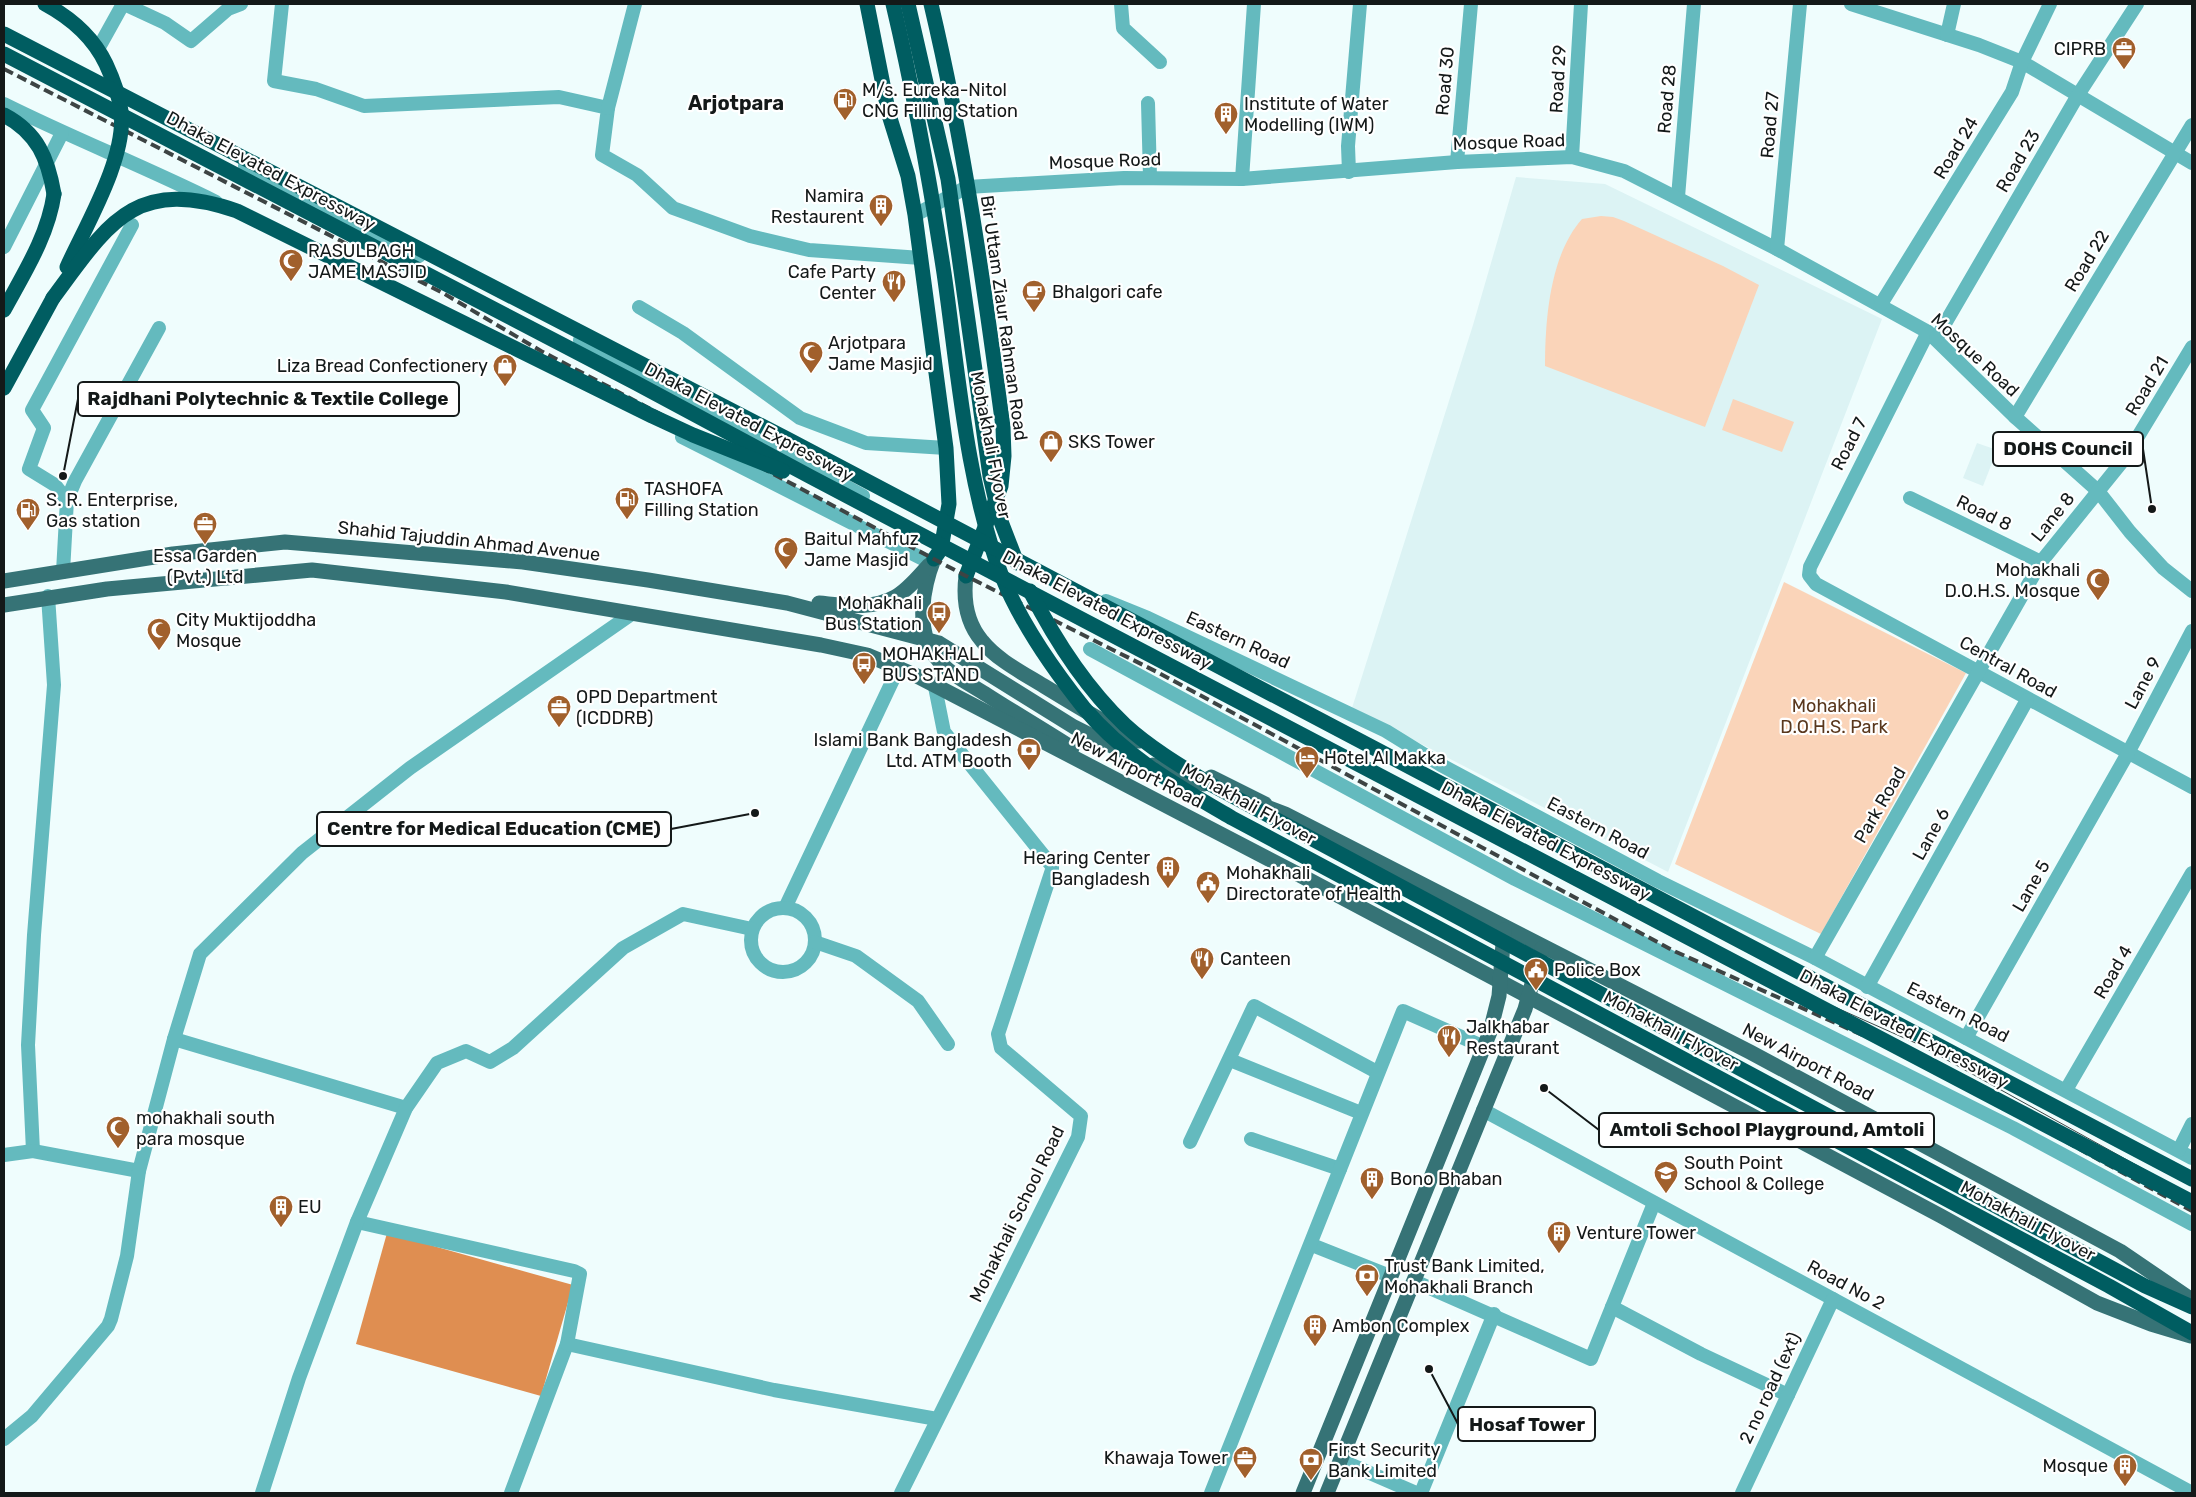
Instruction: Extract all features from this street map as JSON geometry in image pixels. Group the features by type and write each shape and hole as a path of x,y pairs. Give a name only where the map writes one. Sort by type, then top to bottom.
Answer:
{"highway":[{"path":"4,388 53,298 111,172 117,150 122,113 111,74 94,44 69,19 45,4"},
{"path":"867,4 889,115 908,176 915,215 946,448 949,504 942,541 933,561"},
{"name":"Mohakhali Flyover","path":"893,4 915,97 930,180 971,463 991,543 1001,575 1033,635 1085,708 1119,743 1155,772 1232,818 2109,1286 2192,1333"},
{"name":"Mohakhali Flyover","path":"908,4 948,179 990,476 1000,519 1011,550 1045,619 1065,653 1106,706 1127,727 1182,767 1242,803 2136,1281 2192,1307"},
{"name":"Bir Uttam Ziaur Rahman Road","path":"930,4 951,87 986,297 1004,456 1001,486 978,550 966,576"},
{"name":"Dhaka Elevated Expressway","path":"4,34 789,440 2192,1179"},
{"name":"Dhaka Elevated Expressway","path":"4,54 627,378 811,477 2192,1202"},
{"path":"4,115 34,139 50,168 54,194 51,214 42,237 4,310"},
{"path":"53,298 90,247 114,222 125,214 138,207 168,200 198,200 211,203 237,211 693,436 782,471 811,477"}],"main road":[{"name":"Shahid Tajuddin Ahmad Avenue","path":"4,581 173,554 285,542 524,562 787,603 927,639 952,649 1045,710 1102,742 1161,769 1285,814"},
{"path":"787,603 852,606 881,603 896,597 933,561"},
{"path":"933,561 926,581 923,600 927,639 935,656 957,676 1073,748 1124,775 1158,802"},
{"path":"4,604 48,596 117,588 312,570 506,592 633,613 846,650 898,667"},
{"name":"Bir Uttam Ziaur Rahman Road","path":"966,576 964,593 966,612 974,630 992,651 1019,671 1109,726 1285,814"},
{"name":"New Airport Road","path":"898,667 1311,881 1529,999 1932,1212 2097,1303 2151,1324 2192,1337"},
{"name":"New Airport Road","path":"1285,814 1750,1052 2120,1252 2192,1300"},
{"path":"1303,1493 1495,1017 1501,983 1504,926"},
{"path":"1327,1493 1529,999 1543,947"}],"street":[{"path":"98,49 124,4 165,23 191,41 228,9 241,4"},
{"path":"282,4 274,81 316,89 364,106 559,97 608,108"},
{"path":"635,4 608,108 602,155 637,175 673,208 750,236 809,250 921,258"},
{"path":"1121,4 1123,28 1160,62"},
{"path":"1242,179 1254,4"},
{"path":"1349,172 1348,146 1360,4"},
{"name":"Road 30","path":"1456,162 1471,4"},
{"name":"Road 29","path":"1572,157 1581,4"},
{"name":"Road 28","path":"1678,197 1694,4"},
{"name":"Road 27","path":"1777,249 1800,4"},
{"path":"1851,4 2022,62 2192,163"},
{"path":"1947,35 1954,4"},
{"name":"Road 24","path":"1881,304 2012,92 2022,62 2050,4"},
{"name":"Road 23","path":"1932,335 2078,95 2137,4"},
{"path":"4,28 102,82 209,146 329,214 482,286 906,518 942,541"},
{"path":"1148,103 1150,177"},
{"path":"4,104 62,133 188,188 933,561"},
{"name":"Road 22","path":"2015,418 2192,125"},
{"path":"4,246 62,133"},
{"name":"Mosque Road","path":"915,215 967,187 1150,177 1242,179 1456,162 1572,157 1624,171 1678,197 1881,304 1932,335 2015,418 2098,491 2130,532 2163,568 2192,591"},
{"path":"67,500 55,486 29,469 44,428 32,410 132,225"},
{"path":"639,307 683,333 800,418 866,443 946,448"},
{"path":"63,572 67,500 74,481 159,328"},
{"name":"Road 7","path":"1809,575 1810,567 1846,490 1932,335"},
{"name":"Road 21","path":"2098,491 2125,458 2192,347"},
{"name":"Lane 8","path":"1978,671 2041,562 2098,491"},
{"name":"Road 8","path":"1910,498 2041,562"},
{"name":"Eastern Road","path":"978,550 1148,618 1386,731 1441,765 1658,881 1815,958 2192,1158"},
{"name":"Central Road","path":"1809,575 1816,584 2192,787"},
{"path":"33,1151 28,1045 34,935 54,685 48,596"},
{"path":"4,1439 32,1416 108,1326 127,1256 139,1171 174,1039 200,954 302,853 410,768 633,613"},
{"name":"Lane 9","path":"2128,753 2192,631"},
{"path":"1090,649 1515,879 2013,1128 2192,1224"},
{"path":"785,908 898,667"},
{"name":"Park Road","path":"1815,958 1978,671"},
{"name":"Mohakhali School Road","path":"901,1493 1078,1136 1081,1116 1001,1048 998,1034 1052,866 944,732 934,687"},
{"name":"Lane 6","path":"1867,987 2028,700"},
{"name":"Lane 5","path":"1966,1038 2128,753"},
{"name":"Road 4","path":"2066,1090 2192,873"},
{"path":"785,908 799,912 810,923 815,942 808,962 789,972 768,970 753,954 752,929 765,913 785,908"},
{"path":"262,1493 299,1378 358,1222 406,1108 437,1064 466,1051 490,1062 513,1048 623,948 683,914 752,929"},
{"path":"815,942 856,956 918,1001 948,1044"},
{"path":"1190,1142 1254,1006 1377,1072"},
{"path":"1211,1493 1312,1245 1361,1113 1403,1011 1484,1047"},
{"path":"174,1039 406,1108"},
{"path":"1230,1060 1361,1113"},
{"name":"Road No 2","path":"1483,1110 1833,1299 2173,1488 2192,1493"},
{"path":"2179,1150 2192,1124"},
{"path":"1251,1139 1340,1169"},
{"path":"4,1155 33,1151 139,1171"},
{"path":"1414,1281 1494,1314 1591,1359 1654,1202"},
{"path":"358,1222 574,1271 580,1274 567,1344 511,1493"},
{"path":"1312,1245 1390,1276"},
{"name":"2 no road (ext)","path":"1742,1493 1833,1299"},
{"path":"1612,1307 1701,1354 1788,1395"},
{"path":"1421,1493 1494,1314"},
{"path":"567,1344 774,1390 937,1419"},
{"path":"1340,1460 1416,1493"}],"shaded area":[{"path":"1516,177 1605,184 1882,319 1668,872 1352,708 1473,325"},
{"path":"1977,443 1997,450 1983,486 1963,478"},
{"path":"387,1233 573,1285 541,1396 356,1344"}],"green space":[{"path":"1601,216 1613,217 1624,221 1723,266 1759,285 1705,427 1545,366 1548,308 1556,269 1571,234 1582,219"},
{"path":"1733,399 1794,422 1782,452 1722,430"},
{"name":"Mohakhali D.O.H.S. Park","path":"1784,582 1966,673 1821,934 1675,864"}],"tram line":[{"path":"4,54 449,280 548,338 818,481 971,565 1165,660 1680,938 1920,1045 2192,1196"}],"railway":[{"path":"4,69 443,293 541,351 966,576 1159,673 1674,951 1914,1058 2192,1211"}],"place":[{"name":"CIPRB","path":"2124,70"},
{"name":"M/s. Eureka-Nitol CNG Filling Station","path":"845,121"},
{"name":"Institute of Water Modelling (IWM)","path":"1226,135"},
{"name":"Namira Restaurent","path":"881,227"},
{"name":"RASULBAGH JAME MASJID","path":"291,282"},
{"name":"Cafe Party Center","path":"894,303"},
{"name":"Bhalgori cafe","path":"1034,313"},
{"name":"Arjotpara Jame Masjid","path":"811,374"},
{"name":"Liza Bread Confectionery","path":"505,387"},
{"name":"SKS Tower","path":"1051,463"},
{"name":"Rajdhani Polytechnic & Textile College","path":"63,476"},
{"name":"DOHS Council","path":"2152,509"},
{"name":"TASHOFA Filling Station","path":"627,520"},
{"name":"S. R. Enterprise, Gas station","path":"28,531"},
{"name":"Essa Garden (Pvt.) Ltd","path":"205,545"},
{"name":"Baitul Mahfuz Jame Masjid","path":"786,570"},
{"name":"Mohakhali D.O.H.S. Mosque","path":"2098,601"},
{"name":"Mohakhali Bus Station","path":"939,634"},
{"name":"City Muktijoddha Mosque","path":"159,651"},
{"name":"MOHAKHALI BUS STAND","path":"864,685"},
{"name":"OPD Department (ICDDRB)","path":"559,728"},
{"name":"Islami Bank Bangladesh Ltd. ATM Booth","path":"1029,771"},
{"name":"Hotel Al Makka","path":"1307,779"},
{"name":"Centre for Medical Education (CME)","path":"755,813"},
{"name":"Hearing Center Bangladesh","path":"1168,889"},
{"name":"Mohakhali Directorate of Health","path":"1208,904"},
{"name":"Canteen","path":"1202,980"},
{"name":"Police Box","path":"1536,991"},
{"name":"Jalkhabar Restaurant","path":"1449,1058"},
{"name":"Amtoli School Playground, Amtoli","path":"1544,1088"},
{"name":"mohakhali south para mosque","path":"118,1149"},
{"name":"South Point School & College","path":"1666,1194"},
{"name":"Bono Bhaban","path":"1372,1200"},
{"name":"EU","path":"281,1228"},
{"name":"Venture Tower","path":"1559,1254"},
{"name":"Trust Bank Limited, Mohakhali Branch","path":"1367,1297"},
{"name":"Ambon Complex","path":"1315,1347"},
{"name":"Hosaf Tower","path":"1429,1369"},
{"name":"Khawaja Tower","path":"1245,1479"},
{"name":"First Security Bank Limited","path":"1311,1481"},
{"name":"Mosque","path":"2125,1487"}],"district":[{"name":"Arjotpara","path":"736,103"}]}
